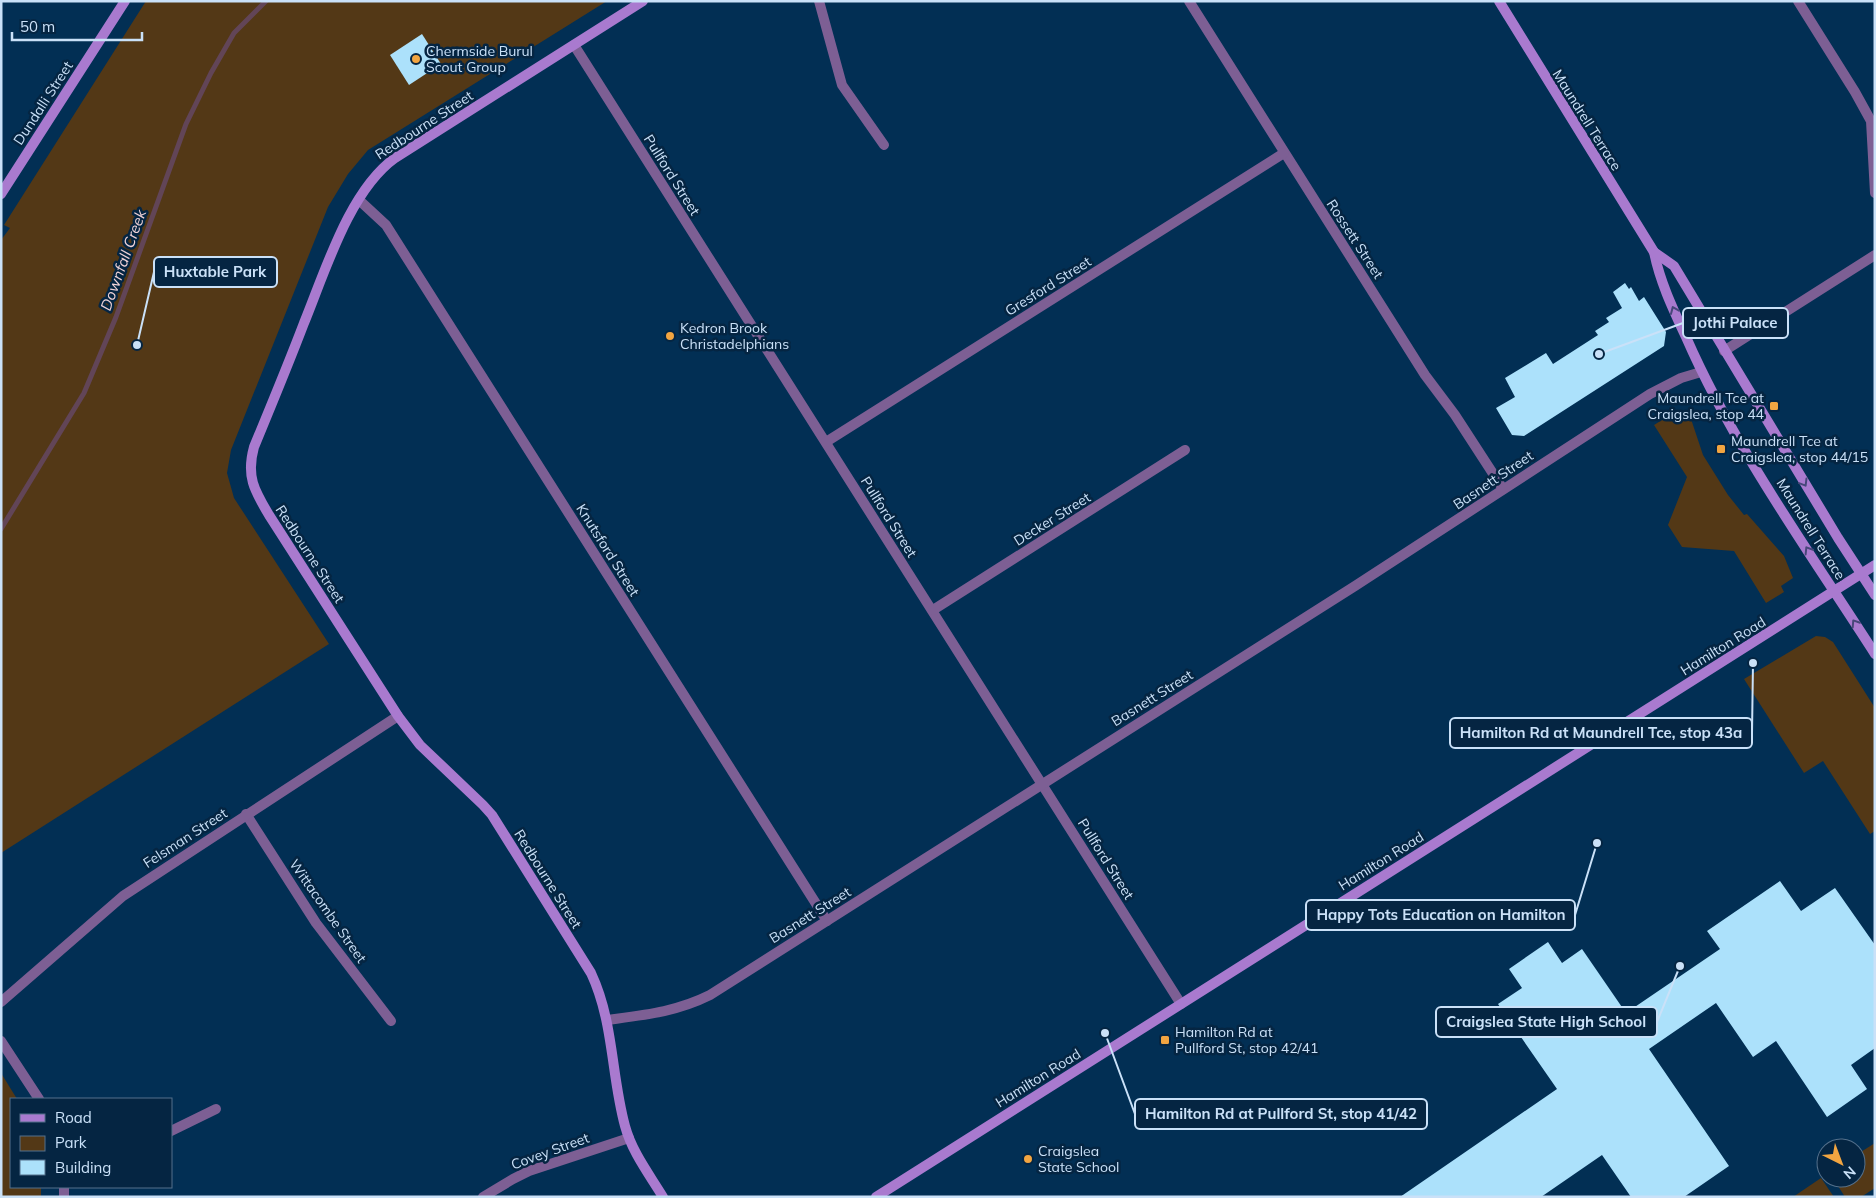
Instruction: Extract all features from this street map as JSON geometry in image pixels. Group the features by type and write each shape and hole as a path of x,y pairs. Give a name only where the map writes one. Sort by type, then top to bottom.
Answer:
{"main road":[{"name":"Dundalli Street","path":"1,194 125,1"},
{"name":"Redbourne Street","path":"643,1 395,158 377,173 359,200 334,248 254,447 250,473 257,495 269,515 398,716 420,745 483,805 492,816 591,974 602,1001 607,1020 629,1138 644,1168 663,1197"},
{"name":"Maundrell Terrace","path":"1499,1 1654,252 1659,275 1716,402 1834,592 1875,654"},
{"name":"Maundrell Terrace","path":"1654,252 1674,266 1724,351 1875,595"},
{"name":"Hamilton Road","path":"876,1197 1875,565"}],"street":[{"path":"819,1 842,85 884,145"},
{"name":"Rossett Street","path":"1188,1 1425,375 1456,415 1503,489"},
{"path":"1798,1 1866,109 1871,121 1875,193"},
{"name":"Pullford Street","path":"574,45 1181,1004"},
{"name":"Gresford Street","path":"826,442 1284,153"},
{"name":"Knutsford Street","path":"359,200 386,225 827,921"},
{"path":"1724,351 1875,255"},
{"name":"Basnett Street","path":"607,1020 670,1011 694,1003 827,921 1355,586 1650,394 1681,378 1701,372"},
{"name":"Decker Street","path":"933,610 1185,450"},
{"name":"Felsman Street","path":"1,1002 122,896 398,716"},
{"name":"Wittacombe Street","path":"246,814 316,923 391,1021"},
{"path":"1,1041 38,1098"},
{"path":"172,1131 216,1109"},
{"name":"Covey Street","path":"483,1197 528,1172 629,1138"}],"green space":[{"path":"146,1 607,1 368,150 348,174 328,207 231,450 227,473 234,498 329,644 1,853 1,240 10,228 4,225"},
{"path":"1679,412 1691,419 1703,455 1728,495 1744,515 1747,514 1784,556 1793,578 1781,586 1784,592 1766,603 1734,551 1682,547 1668,525 1687,477 1654,425"},
{"path":"1816,636 1825,637 1833,642 1875,708 1875,831 1870,834 1823,761 1804,773 1744,679"},
{"path":"1,1073 16,1098 10,1098 10,1188 41,1188 41,1197 1,1197"},
{"path":"1875,1143 1875,1188 1861,1197 1845,1197 1839,1188 1866,1188 1866,1149"},
{"path":"1816,1181 1816,1188 1828,1188 1834,1197 1793,1197"}],"building":[{"name":"Chermside Burul Scout Group","path":"422,34 441,64 409,85 390,55"},
{"path":"1625,283 1629,289 1631,287 1639,301 1644,297 1666,332 1664,346 1524,436 1512,435 1496,408 1515,397 1505,378 1546,353 1553,364 1598,335 1595,331 1609,322 1606,318 1622,308 1613,292"},
{"path":"1780,881 1801,911 1835,888 1875,945 1875,1048 1851,1065 1867,1089 1827,1117 1776,1041 1753,1057 1716,1003 1649,1049 1729,1166 1684,1197 1631,1197 1602,1155 1541,1197 1400,1197 1557,1089 1498,1004 1522,988 1509,969 1548,942 1562,963 1582,949 1626,1013 1720,949 1707,931"}],"waterway":[{"name":"Downfall Creek","path":"1,529 84,393 116,317 186,124 211,73 234,33 266,1"}],"place":[{"name":"Chermside Burul Scout Group","path":"416,59"},
{"name":"Kedron Brook Christadelphians","path":"670,336"},
{"name":"Huxtable Park","path":"137,345"},
{"name":"Jothi Palace","path":"1599,354"},
{"name":"Maundrell Tce at Craigslea, stop 44","path":"1774,406"},
{"name":"Maundrell Tce at Craigslea, stop 44/15","path":"1721,449"},
{"name":"Hamilton Rd at Maundrell Tce, stop 43a","path":"1753,663"},
{"name":"Happy Tots Education on Hamilton","path":"1597,843"},
{"name":"Craigslea State High School","path":"1680,966"},
{"name":"Hamilton Rd at Pullford St, stop 41/42","path":"1105,1033"},
{"name":"Hamilton Rd at Pullford St, stop 42/41","path":"1165,1040"},
{"name":"Craigslea State School","path":"1028,1159"}]}
